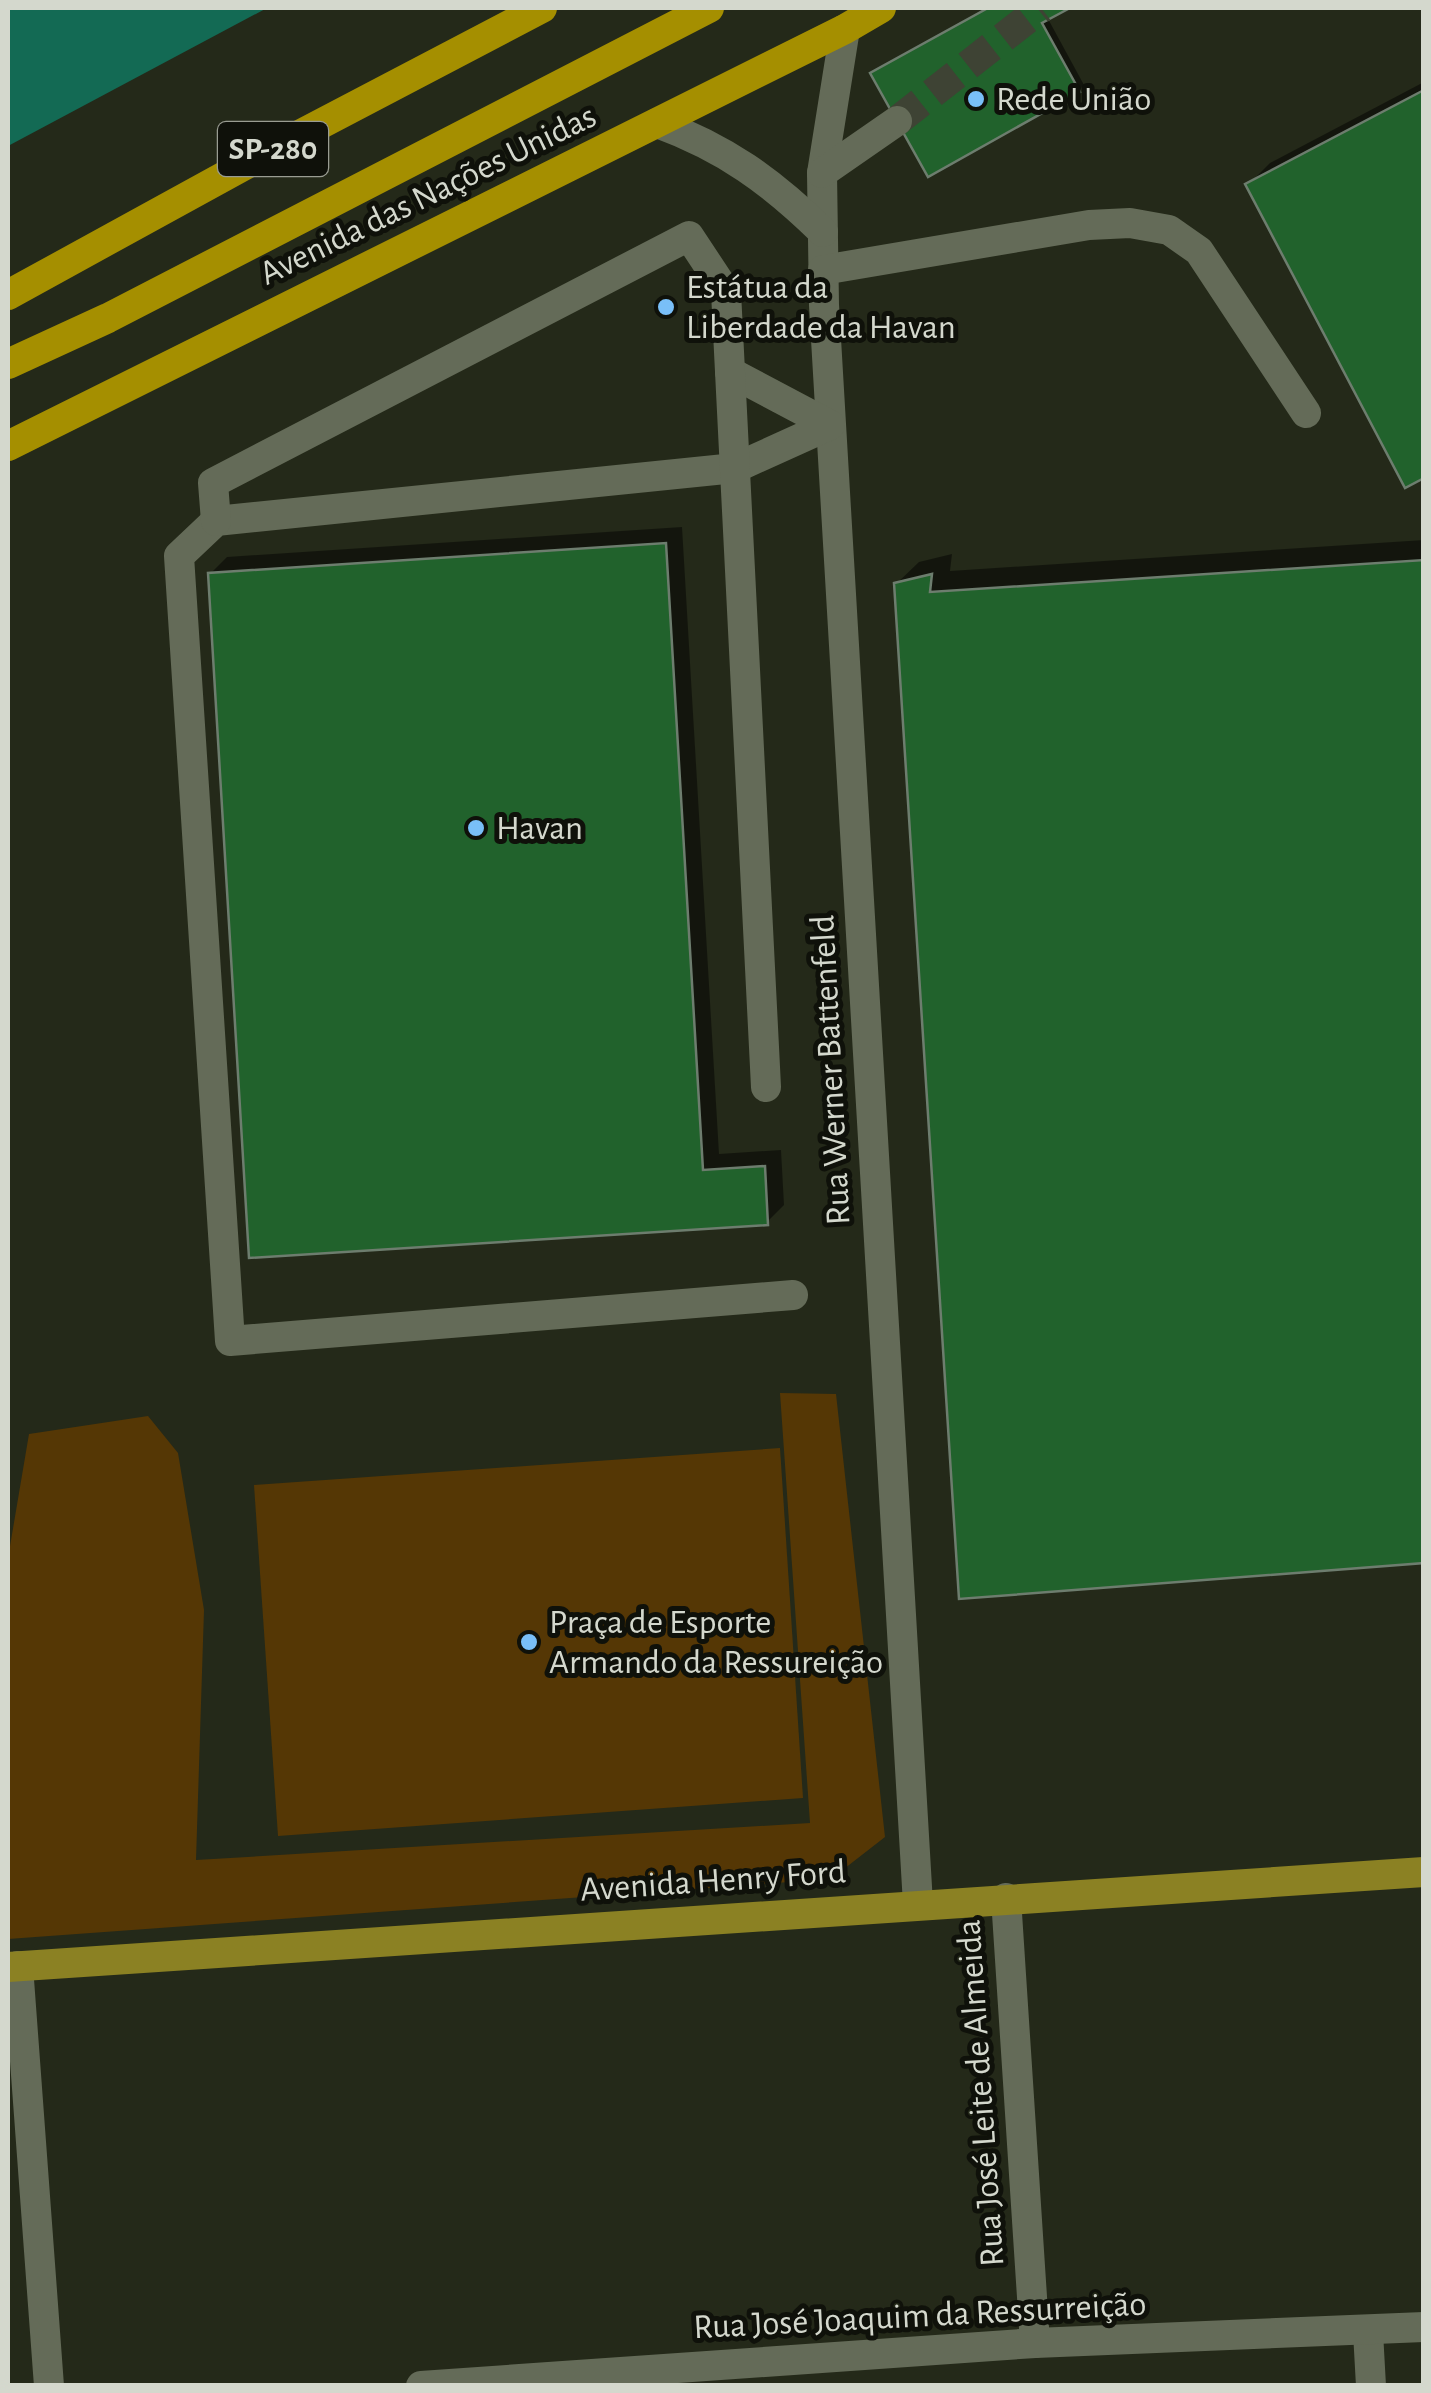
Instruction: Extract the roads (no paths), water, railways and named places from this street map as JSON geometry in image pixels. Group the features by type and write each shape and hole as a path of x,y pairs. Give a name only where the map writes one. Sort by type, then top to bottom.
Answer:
{"highway":[{"name":"SP-280","path":"8,296 292,139 542,8"},
{"path":"8,364 108,318 710,8"},
{"name":"Avenida das Nações Unidas","path":"8,446 880,8"}],"main road":[{"name":"Avenida Henry Ford","path":"13,1966 1424,1872"}],"street":[{"name":"Rua Werner Battenfeld","path":"844,29 822,174 830,425 918,1904"},
{"path":"822,174 896,121"},
{"path":"657,122 726,152 769,182 823,232"},
{"path":"824,270 1088,224 1130,223 1169,230 1200,251 1306,413"},
{"path":"216,521 213,483 689,236 726,292 766,1087"},
{"path":"730,372 830,425"},
{"path":"793,1295 230,1341 179,556 216,521 735,468 830,425"},
{"name":"Rua José Leite de Almeida","path":"1006,1898 1035,2343"},
{"path":"13,1966 48,2386"},
{"name":"Rua José Joaquim da Ressurreição","path":"421,2386 701,2376 1035,2343 1424,2327"},
{"path":"1368,2332 1371,2386"}],"tunnel":[{"path":"897,121 1041,8"}],"place":[{"name":"Rede União","path":"976,99"},
{"name":"Estátua da Liberdade da Havan","path":"666,307"},
{"name":"Havan","path":"476,828"},
{"name":"Praça de Esporte Armando da Ressureição","path":"529,1642"}]}
